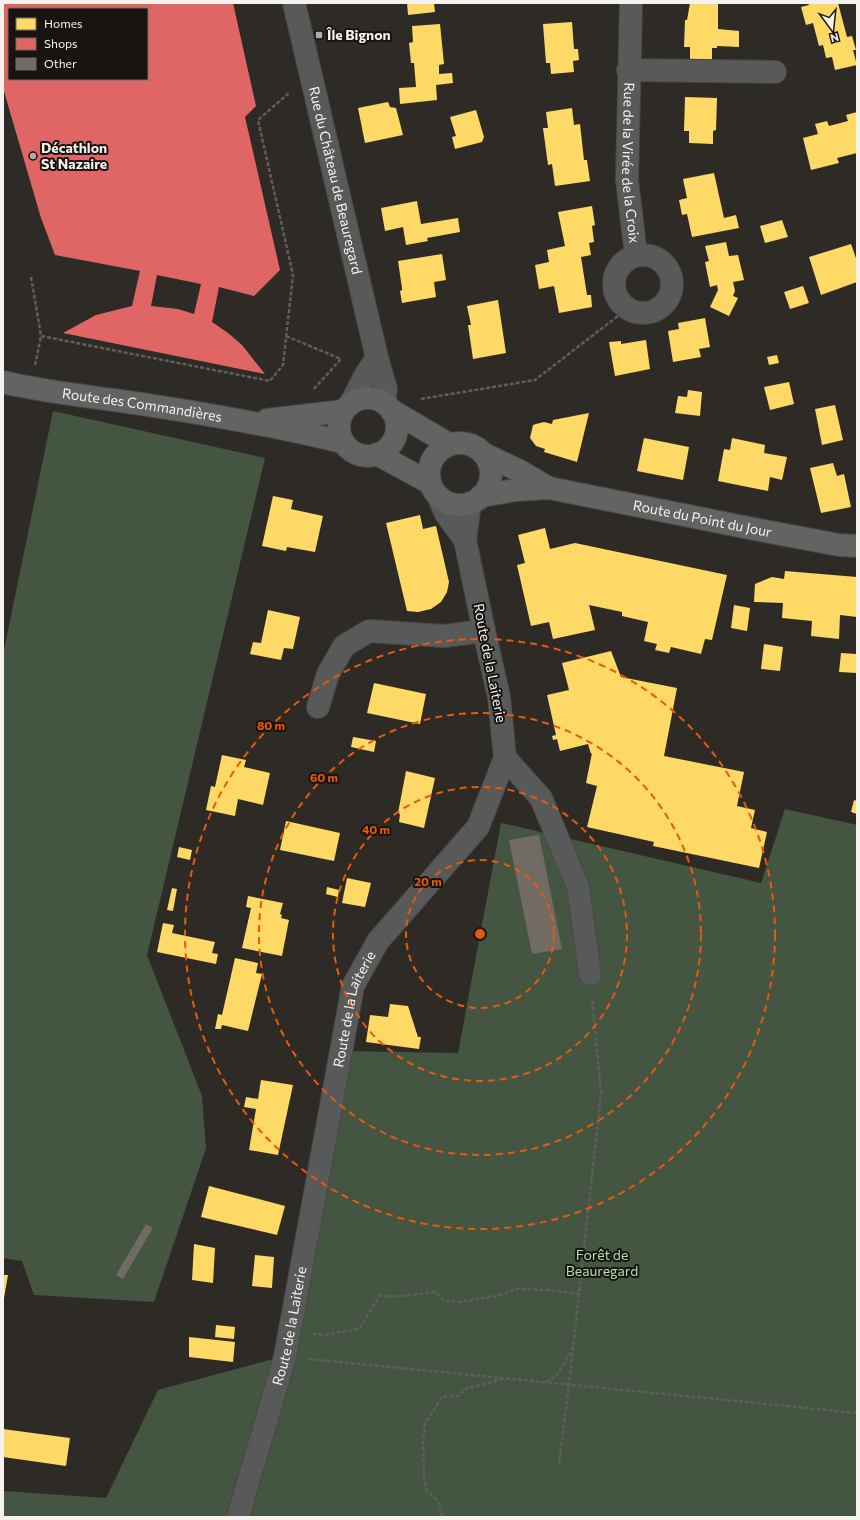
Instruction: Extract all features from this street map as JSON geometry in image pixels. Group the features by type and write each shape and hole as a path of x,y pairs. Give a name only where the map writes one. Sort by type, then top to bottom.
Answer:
{"main road":[{"name":"Route des Commandières","path":"3,390 33,380"},
{"name":"Route des Commandières","path":"3,382 33,380 115,400 251,423 342,442 358,455 368,456 377,454"},
{"name":"Route des Commandières","path":"251,423 347,407 362,398 373,398 448,444"},
{"path":"377,454 387,449 394,441 397,430 396,419 388,406"},
{"path":"342,442 339,432 339,421 347,407"},
{"path":"377,454 435,490 449,503 460,505 476,500 488,487 491,476 490,465 484,454 468,443 448,444 439,450 431,460 428,471 435,490"},
{"name":"Route du Point du Jour","path":"484,454 520,471 549,488"},
{"name":"Route du Point du Jour","path":"476,500 516,490 549,488 839,545 857,546"}],"street":[{"name":"Rue du Château de Beauregard","path":"294,3 377,358 386,389 388,406"},
{"name":"Rue de la Virée de la Croix","path":"631,3 628,70 627,180 636,255"},
{"name":"Rue de la Virée de la Croix","path":"628,70 775,72"},
{"path":"646,254 655,257 669,270 672,279 672,289 668,298 662,306 654,311 645,313 627,309 619,302 614,293 613,284 615,274 620,265 636,255 646,254"},
{"path":"347,407 377,358"},
{"name":"Route de la Laiterie","path":"435,490 446,514 466,540"},
{"name":"Route de la Laiterie","path":"238,1517 285,1356 353,986 378,941 478,827 505,758 499,697 466,540 476,500"},
{"path":"318,707 328,674 344,646 369,632 444,636 484,631"},
{"path":"505,758 541,798 578,887 590,974"}],"path":[{"path":"41,336 270,381 283,365 293,275 258,120 310,75"},
{"path":"32,277 41,336 33,380"},
{"path":"388,406 535,380 627,309"},
{"path":"286,336 341,359"},
{"path":"559,1464 580,1294 601,1093 590,974"},
{"path":"312,1334 324,1335 359,1329 380,1295 386,1297 435,1292 444,1301 460,1302 502,1294 516,1289 551,1290 580,1294"},
{"path":"545,1383 558,1376 574,1346"},
{"path":"285,1356 857,1413"},
{"path":"442,1517 440,1506 436,1499 427,1491 424,1478 423,1443 426,1424 442,1397 458,1396 465,1389 504,1379"}],"green space":[{"path":"53,411 265,458 147,955 202,1096 206,1148 154,1302 34,1295 22,1261 3,1258 3,655"},
{"name":"Forêt de Beauregard","path":"785,809 857,825 857,1517 3,1517 3,1491 106,1498 158,1390 285,1356 341,1051 458,1053 501,823 761,883"}],"building: Homes":[{"path":"407,3 434,3 435,12 408,15"},
{"path":"690,3 718,3 718,29 739,31 739,47 717,46 717,48 712,48 712,62 690,62 690,47 684,47 685,20 687,20"},
{"path":"808,3 838,3 847,37 852,36 856,50 853,50 857,65 835,70 832,57 826,58 823,45 819,46 813,23 806,25 801,7 809,5"},
{"path":"572,22 574,49 578,49 579,60 573,61 574,72 551,74 550,63 546,63 543,24"},
{"path":"440,24 444,64 439,65 439,74 452,73 453,83 436,85 437,100 400,104 399,88 416,87 414,63 411,63 409,43 413,42 412,26"},
{"path":"685,97 717,98 716,130 713,131 713,144 689,143 689,131 684,131"},
{"path":"388,102 390,107 396,108 403,135 365,143 358,108"},
{"path":"572,108 574,125 580,124 584,160 587,160 590,181 555,186 552,164 548,165 543,128 548,128 546,112"},
{"path":"476,110 484,137 482,142 455,149 452,137 456,136 450,117"},
{"path":"857,112 857,153 837,158 839,163 811,170 803,138 818,134 815,124 827,121 829,126 848,121 846,115"},
{"path":"714,173 724,218 736,215 739,228 692,237 687,214 682,215 679,200 687,198 683,179"},
{"path":"417,201 421,224 458,218 460,232 427,238 428,241 406,245 403,227 385,231 381,208"},
{"path":"592,206 595,225 592,226 594,242 589,243 591,255 581,257 587,295 591,295 592,307 559,313 554,286 539,289 535,265 549,262 547,250 565,246 558,212"},
{"path":"782,220 788,237 765,243 760,226"},
{"path":"726,242 729,256 738,255 744,280 733,282 735,291 733,296 738,298 729,316 710,307 718,290 717,285 710,287 705,262 709,261 705,246"},
{"path":"851,244 857,261 857,282 821,295 809,257"},
{"path":"442,254 446,280 434,282 436,297 402,303 400,291 402,288 398,261"},
{"path":"803,286 809,303 790,309 784,292"},
{"path":"498,300 506,353 473,359 468,325 471,325 467,306"},
{"path":"705,318 710,347 699,349 701,357 673,362 668,331 679,329 678,323"},
{"path":"646,340 650,369 615,376 609,342 621,341 621,344"},
{"path":"777,355 779,363 769,365 767,357"},
{"path":"789,382 794,404 770,410 764,387"},
{"path":"688,390 702,392 700,416 675,413 678,396 687,397"},
{"path":"835,405 843,440 822,445 815,409"},
{"path":"589,413 577,462 544,452 545,449 536,446 530,438 533,425 544,422 552,424 553,420"},
{"path":"644,438 689,447 683,480 637,471"},
{"path":"732,438 765,445 764,453 787,457 782,480 770,477 768,491 718,481 724,449 730,450"},
{"path":"833,463 837,476 844,474 851,507 821,513 810,468"},
{"path":"273,496 293,500 291,509 323,516 315,552 287,547 286,551 262,546"},
{"path":"420,515 423,529 436,526 449,582 447,592 441,602 431,609 418,612 407,611 386,523"},
{"path":"545,528 550,549 575,543 727,575 712,640 705,639 701,654 671,647 669,653 655,650 657,644 644,641 648,622 622,616 622,612 589,605 595,630 553,639 549,622 531,626 517,565 525,563 518,535"},
{"path":"785,571 857,577 857,617 840,615 839,639 811,636 812,621 782,618 783,603 754,602 755,584 772,577 784,579"},
{"path":"734,605 750,608 747,631 731,628"},
{"path":"268,610 300,617 293,649 284,648 281,660 250,654 253,642 261,643"},
{"path":"764,644 783,647 780,671 761,669"},
{"path":"611,651 621,677 677,688 664,756 744,772 737,806 755,810 751,828 767,832 759,868 653,846 654,842 587,827 597,786 586,783 592,753 591,754 588,744 560,751 557,739 553,740 552,736 556,735 547,695 569,690 562,663"},
{"path":"841,653 857,654 857,673 839,672"},
{"path":"374,683 426,694 420,724 367,713"},
{"path":"353,737 376,741 374,752 351,747"},
{"path":"222,755 246,760 244,767 270,773 263,805 238,799 235,816 206,810 211,786 215,787"},
{"path":"406,771 435,778 424,828 399,822 400,814 398,813"},
{"path":"854,800 857,801 857,814 851,812"},
{"path":"286,821 340,833 334,861 280,850"},
{"path":"179,847 192,850 190,860 177,857"},
{"path":"347,878 371,883 365,907 342,903"},
{"path":"327,887 339,890 338,897 326,894"},
{"path":"172,888 177,889 173,911 167,910"},
{"path":"248,896 283,903 280,914 282,915 281,918 289,920 282,956 242,948 251,908 246,907"},
{"path":"163,923 174,925 172,933 215,942 212,953 218,954 216,964 157,952"},
{"path":"235,958 258,963 256,973 262,974 248,1031 222,1025 221,1029 215,1029 218,1014 222,1015"},
{"path":"390,1004 408,1006 418,1037 421,1037 419,1049 366,1042 370,1015 388,1017"},
{"path":"261,1080 293,1085 278,1155 249,1150 256,1109 244,1107 246,1097 258,1099"},
{"path":"209,1186 285,1206 277,1235 201,1217"},
{"path":"194,1244 215,1248 213,1283 192,1280"},
{"path":"255,1255 274,1257 272,1288 252,1286"},
{"path":"3,1275 8,1275 4,1298 3,1298"},
{"path":"216,1325 235,1327 234,1339 215,1337"},
{"path":"189,1337 235,1342 233,1362 189,1357"},
{"path":"3,1429 70,1438 66,1466 3,1457"}],"building: Shops":[{"path":"3,3 233,3 256,106 245,117 280,270 254,296 219,287 212,322 242,345 265,374 63,333 96,315 132,306 140,271 55,255 41,218 3,88","holes":["157,275 201,284 194,314 178,309 151,306"]}],"building: Other":[{"path":"539,835 562,949 532,954 509,840"},
{"path":"146,1224 153,1228 123,1279 116,1275"}],"place":[{"name":"Île Bignon","path":"319,35"},
{"name":"Décathlon St Nazaire","path":"33,156"}]}
